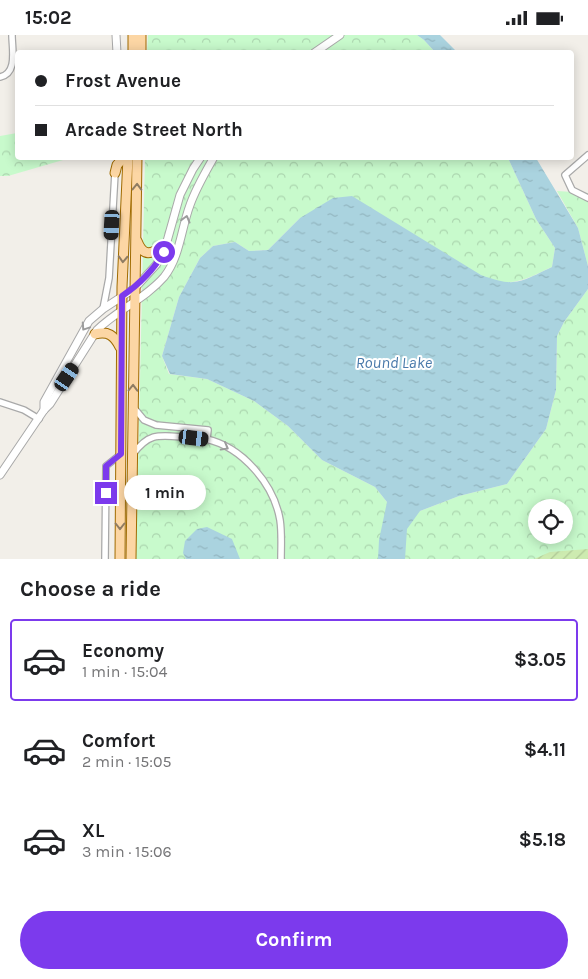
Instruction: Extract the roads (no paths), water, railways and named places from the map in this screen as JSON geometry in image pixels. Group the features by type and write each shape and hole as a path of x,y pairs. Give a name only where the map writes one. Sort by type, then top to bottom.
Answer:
{"main road":[{"path":"133,35 133,50"},
{"path":"140,50 141,35"},
{"path":"115,173 117,165 121,160"},
{"path":"120,559 122,296 128,160"},
{"path":"131,559 137,160"},
{"path":"136,239 143,252 153,252 166,245"},
{"path":"95,334 109,333 115,337 122,351"}],"street":[{"path":"0,77 6,75 12,68 12,35"},
{"path":"116,35 117,50"},
{"path":"318,50 340,35"},
{"path":"588,155 565,175 572,190 588,198"},
{"path":"44,410 44,402 89,321 103,309 135,288 156,265 166,245 180,195 199,160"},
{"path":"0,475 44,410 50,405 95,334 107,320 135,302 164,277 172,264 190,205 212,160"},
{"path":"103,309 109,278 115,173"},
{"path":"0,403 24,410 38,419"},
{"path":"133,407 144,420 156,425 208,430 207,439"},
{"path":"164,426 164,436"},
{"path":"177,427 177,436"},
{"path":"132,454 147,439 177,436 207,439 221,444 240,456 266,483 275,501 280,521 281,559"},
{"path":"105,559 106,466 121,454"}],"water":[{"path":"417,35 440,35 455,50 433,50"},
{"name":"Round Lake","path":"509,160 537,160 578,228 588,266 588,289 564,322 557,336 556,390 546,429 507,484 459,496 420,511 407,529 405,559 378,559 379,540 387,502 375,487 322,460 288,426 254,401 207,379 170,374 162,356 179,297 200,258 213,246 235,242 249,251 268,250 300,218 333,198 352,196 481,275 510,282 525,280 552,267 555,248 536,219"},
{"path":"207,527 232,539 240,559 186,559 183,553 185,541 197,529"}]}
